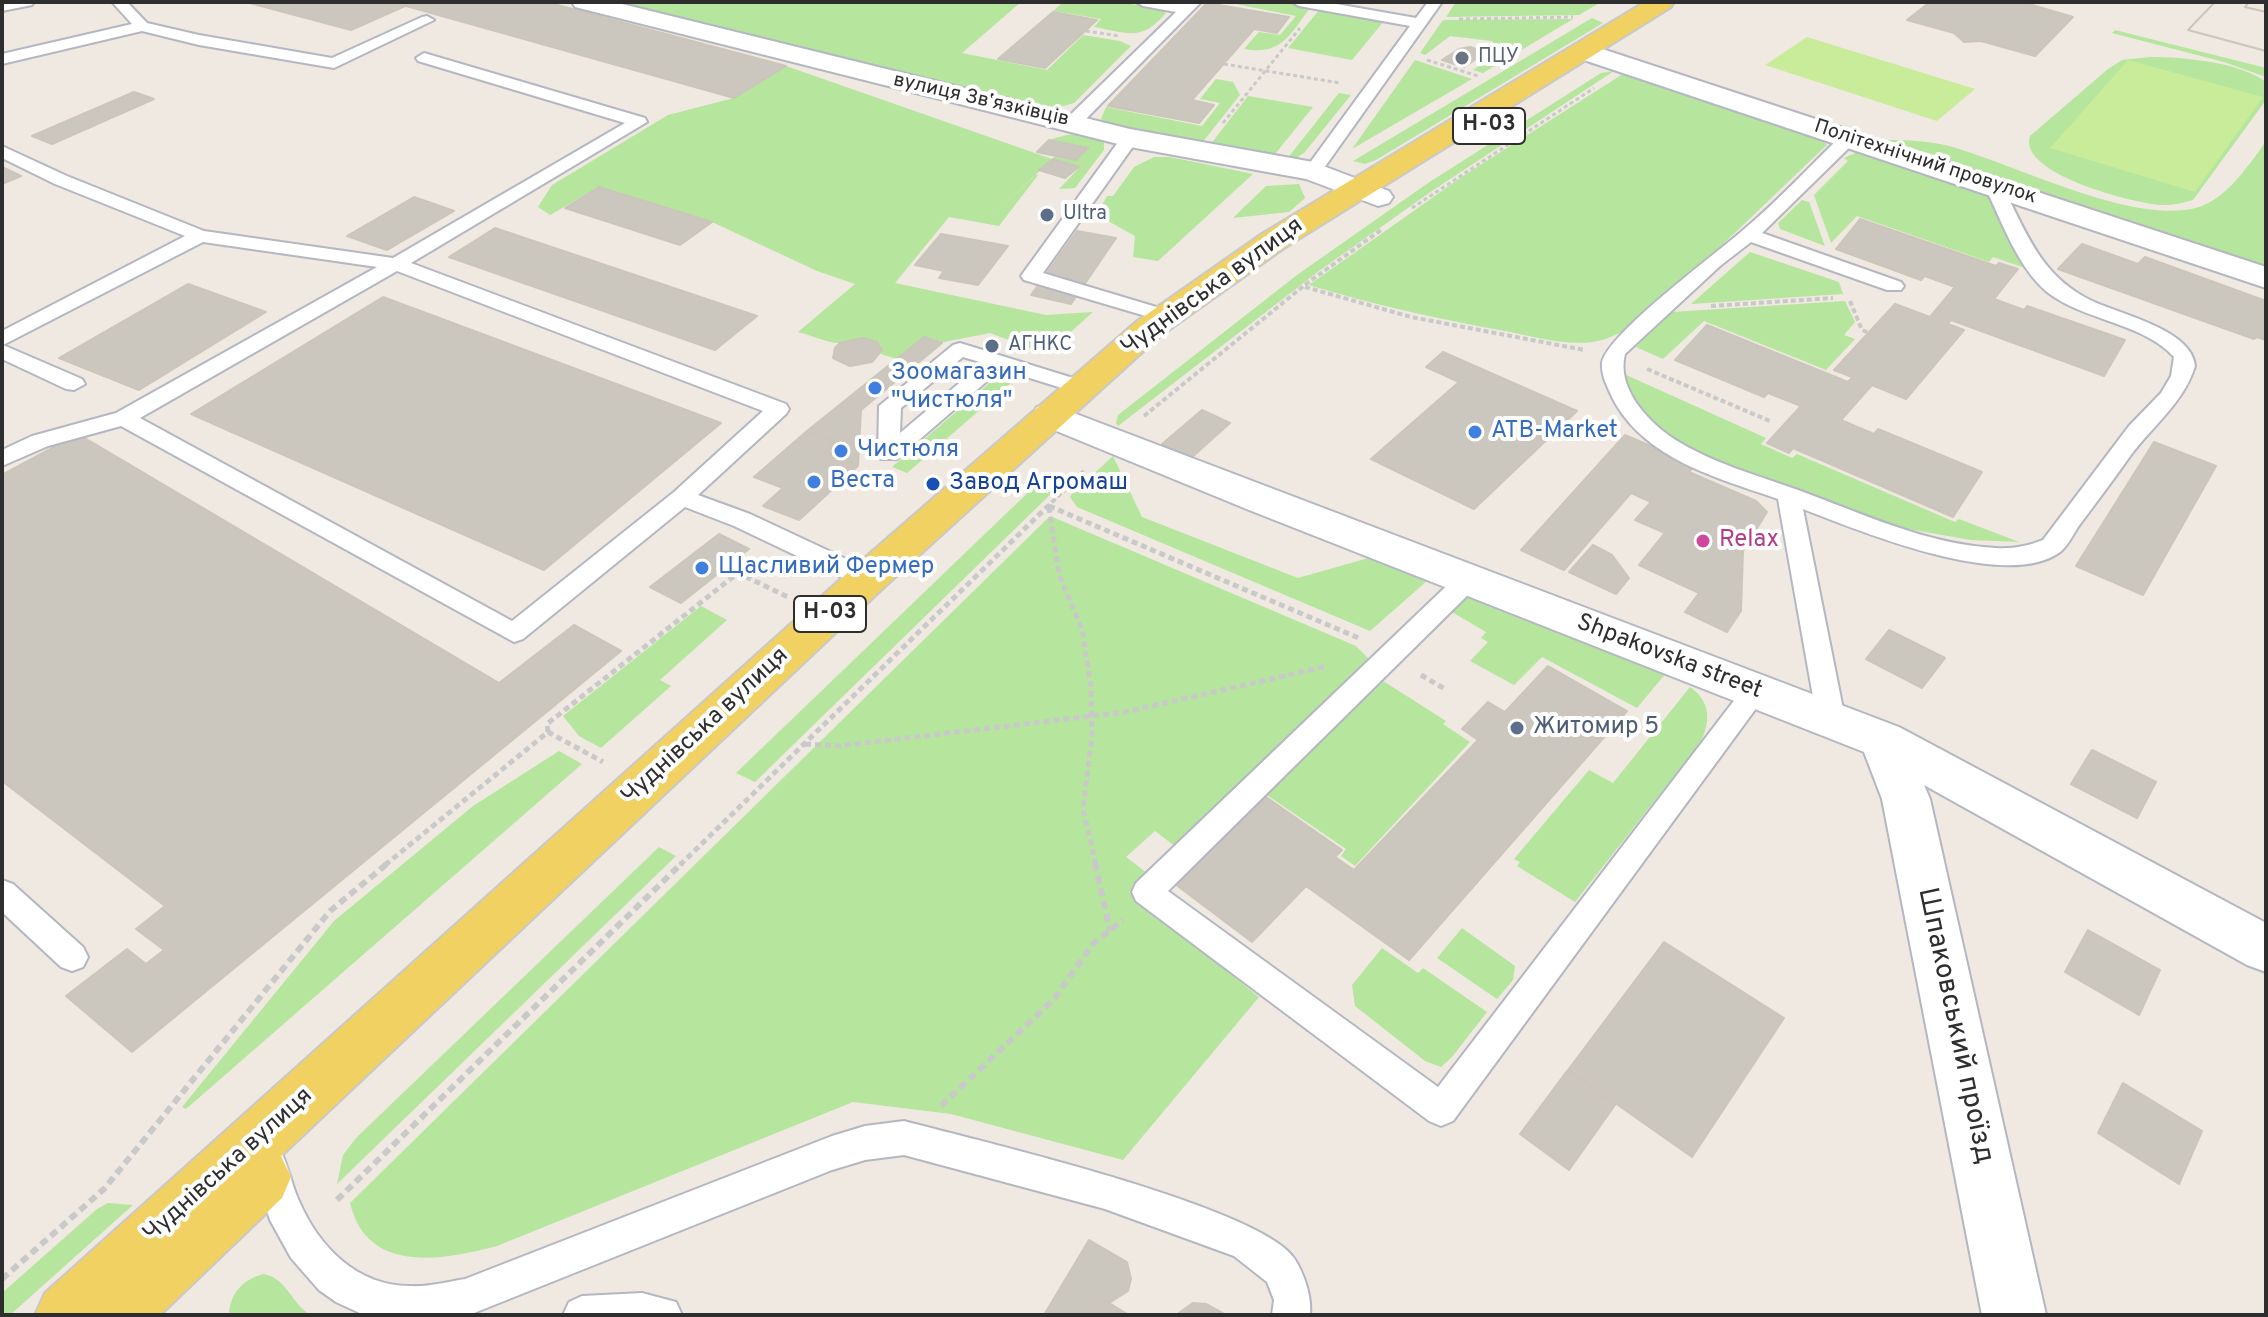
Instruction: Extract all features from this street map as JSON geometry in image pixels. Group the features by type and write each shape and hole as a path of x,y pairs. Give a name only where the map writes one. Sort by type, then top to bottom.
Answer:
{"main road":[{"name":"Чуднівська вулиця","path":"115,1315 152,1299 259,1158 867,579 1067,409 1206,310 1381,207 1662,2"},
{"name":"Чуднівська вулиця","path":"1592,52 1684,2"},
{"name":"Чуднівська вулиця","path":"67,1315 165,1224 259,1158 1166,316 1273,241 1381,207"}],"street":[{"name":"вулиця Звʼязківців","path":"584,2 1130,138 1313,171 1381,207"},
{"name":"Політехнічний провулок","path":"1592,52 2266,278"},
{"name":"Shpakovska street","path":"1067,409 1113,440 1268,496 1468,580 1883,740 2266,949"},
{"name":"Шпаковський проїзд","path":"1883,740 1906,799 2014,1315"}],"lane":[{"path":"2,7 27,2"},
{"path":"119,2 142,26"},
{"path":"1143,2 1190,6"},
{"path":"1299,2 1422,21"},
{"path":"1313,171 1435,2"},
{"path":"1072,123 1190,6"},
{"path":"2,59 142,26 199,40 334,63 427,20"},
{"path":"2,459 40,441 124,418 639,122 424,58"},
{"path":"1130,138 1031,276 1166,316"},
{"path":"1849,138 1749,235 1713,262 1614,354 1612,373 1619,391 1628,407 1649,430 1712,465 1935,546 2016,557 2040,553 2052,546 2137,431 2155,415 2180,379 2185,366 2183,355 2160,336 2066,296 2043,277 1993,185"},
{"path":"2,151 61,180 200,236 396,264 778,409 682,497 514,633 124,418"},
{"path":"1749,235 1894,286"},
{"path":"2,339 200,236"},
{"path":"998,361 889,454 890,406 960,349 998,361 1067,409"},
{"path":"2,351 74,384"},
{"path":"1789,495 1831,719"},
{"path":"682,497 742,520 867,579"},
{"path":"1468,580 1147,892 1441,1110 1755,692"},
{"path":"2,893 72,957"},
{"path":"259,1158 294,1231 331,1278 363,1298 408,1305 465,1298 832,1153 865,1143 904,1138 1105,1192 1245,1242 1280,1269 1293,1300 1291,1315"},
{"path":"152,1299 152,1251 165,1224"},
{"path":"597,1314 663,1315"}],"path":[{"path":"1200,152 1318,5"},
{"path":"1422,21 1592,52"},
{"path":"1400,51 1483,78"},
{"path":"337,1200 1113,440 1305,287 1381,207 1592,52"},
{"path":"1224,64 1340,83"},
{"path":"1305,287 1411,317 1614,354 1770,421"},
{"path":"1662,309 1848,297"},
{"path":"1049,506 1363,639 1445,689"},
{"path":"1049,506 1059,575 1082,629 1092,716 1083,809 1110,931"},
{"path":"548,732 547,724 738,573 789,598"},
{"path":"804,744 839,746 1125,712 1389,654"},
{"path":"548,732 604,763"},
{"path":"2,1279 104,1189 330,911 548,732"},
{"path":"904,1138 1054,999 1093,944 1130,913 1147,892"}],"green space":[{"path":"596,2 1021,2 962,53 1047,70 1083,35 1120,41 1131,46 1074,103 1053,109"},
{"path":"1063,2 1130,4 1166,13 1141,32 1125,33 1094,27 1101,19 1053,11"},
{"path":"1226,2 1279,2 1311,7 1284,41 1268,49 1257,50 1244,49 1259,32 1280,35 1296,16"},
{"path":"1456,2 1601,2 1579,15 1446,17"},
{"path":"1320,9 1384,21 1352,60 1288,48"},
{"path":"1592,18 1603,23 1376,160 1365,164 1353,161"},
{"path":"1573,19 1483,73 1473,70 1500,52 1492,41 1450,36 1425,55 1420,53 1443,20"},
{"path":"2115,30 2266,68 2266,77 2224,62 2112,33"},
{"path":"1807,37 1975,89 1937,121 1765,65"},
{"path":"2150,57 2227,65 2266,82 2266,100 2193,200 2162,205 2129,199 2081,184 2041,163 2031,150 2030,136 2108,69 2122,60"},
{"path":"1415,60 1472,79 1352,149"},
{"path":"2128,60 2263,97 2195,192 2050,148"},
{"path":"786,66 1052,159 1035,175 1038,175 999,226 949,217 895,283 1046,315 1093,312 1046,354 990,333 939,343 924,337 897,359 881,354 881,346 870,340 837,343 798,332 855,284 817,271 712,222 599,187 550,215 538,207 552,185 668,115 734,98"},
{"path":"1614,71 1429,193 1319,271 1118,426 1118,415 1297,275 1428,183 1601,73"},
{"path":"1626,72 1819,136 1827,145 1736,232 1624,331 1590,342 1541,339 1407,311 1309,285 1463,176"},
{"path":"1216,79 1233,82 1240,95 1201,144 1108,125 1101,119 1106,107 1202,126 1220,103 1200,99"},
{"path":"1339,93 1351,95 1304,153 1295,159 1287,159"},
{"path":"1248,96 1313,107 1275,154 1269,156 1210,145"},
{"path":"1084,134 1104,142 1104,150 1075,188 1059,189 1080,167 1052,159 1055,156 1076,160 1087,148 1049,140"},
{"path":"1876,140 1922,141 1949,146 2112,202 2176,211 2202,206 2221,195 2266,141 2266,267"},
{"path":"1860,151 1987,191 2028,269 1993,257 1989,262 1857,216 1831,243 1814,195 1848,161 1844,158"},
{"path":"1154,157 1170,157 1253,174 1158,261 1133,257 1135,236 1108,221 1102,205 1107,196 1113,196 1134,167"},
{"path":"1299,184 1305,198 1289,212 1233,218 1266,186"},
{"path":"1802,200 1809,202 1825,246 1780,229 1778,223"},
{"path":"1750,252 1839,282 1843,294 1691,304"},
{"path":"1845,301 1855,322 1844,335 1855,339 1826,370 1704,321 1663,359 1636,347 1672,312"},
{"path":"1000,374 1019,376 907,473 892,467"},
{"path":"1624,374 1766,438 1761,444 1792,458 1797,454 1955,522 1959,519 2019,542 1971,540 1902,528 1708,458 1665,435 1647,421 1631,398"},
{"path":"1113,456 1142,517 1298,578 1372,557 1428,580 1370,631 1077,507 1070,497 1072,494"},
{"path":"1039,482 1056,489 755,782 736,773"},
{"path":"1050,516 1356,646 1369,659 1369,667 1176,847 1155,831 1126,857 1147,873 1129,892 1259,997 1123,1160 951,1114 853,1102 497,1246 431,1258 390,1252 373,1242 359,1226 350,1203"},
{"path":"1466,594 1666,673 1637,708 1542,657 1514,685 1470,661 1488,642 1481,638 1486,632 1450,611"},
{"path":"701,606 727,620 660,680 671,686 601,748 579,736 563,716"},
{"path":"1380,679 1446,721 1443,724 1470,742 1355,866 1341,856 1346,849 1261,791"},
{"path":"1690,687 1702,699 1707,712 1700,743 1575,902 1517,866 1520,862 1514,859 1589,770 1613,783"},
{"path":"559,751 582,764 186,1109 182,1107 334,921 473,806"},
{"path":"659,847 676,856 337,1184 343,1155 356,1138"},
{"path":"1462,928 1515,966 1513,980 1497,999 1437,958"},
{"path":"1382,948 1418,973 1423,968 1487,1012 1441,1067 1425,1061 1355,1006 1352,985"},
{"path":"108,1203 133,1205 10,1315 2,1315 2,1293 97,1209"},
{"path":"264,1274 279,1281 311,1315 229,1315 239,1288 250,1279"}],"building":[{"path":"246,2 392,2 405,6 351,30"},
{"path":"392,2 546,2 786,66 734,98"},
{"path":"1930,2 2022,2 2073,17 2035,56 1981,41 1964,42 1954,33 1907,20"},
{"path":"2215,2 2244,2 2248,3 2245,7 2266,12 2266,51 2188,30"},
{"path":"2215,2 2244,2 2248,3 2245,7 2266,12 2266,51 2188,30"},
{"path":"1207,3 1289,17 1277,33 1254,29 1192,100 1214,105 1199,123 1108,106"},
{"path":"1053,12 1097,20 1045,68 998,59"},
{"name":"ПЦУ","path":"1470,47 1479,50 1482,55 1464,67 1442,60 1459,49"},
{"path":"134,92 154,99 52,144 32,136"},
{"path":"1049,140 1088,148 1076,160 1037,152"},
{"path":"1053,159 1079,167 1065,178 1039,170"},
{"path":"2,167 21,176 2,184"},
{"path":"599,187 712,222 680,245 565,208"},
{"path":"414,197 454,211 387,250 347,236"},
{"path":"1860,219 1996,266 1999,263 2018,269 1994,299 2024,310 2027,306 2125,340 2104,376 1951,320 1948,324 1964,330 1906,399 1872,385 1841,420 1874,434 1878,429 1982,472 1953,517 1793,448 1789,453 1767,443 1801,406 1768,393 1764,397 1675,360 1707,325 1848,382 1852,377 1834,370 1895,304 1930,317 1955,287 1925,276 1921,280 1836,249"},
{"path":"495,228 757,316 715,350 449,257"},
{"path":"1077,231 1116,238 1071,304 1031,295"},
{"path":"941,234 1008,246 978,285 939,278 944,271 915,265"},
{"path":"2082,244 2138,264 2145,257 2266,301 2266,340 2254,339 2058,269"},
{"path":"188,284 266,312 139,390 59,358"},
{"path":"383,297 721,423 544,570 191,414"},
{"path":"924,337 942,343 861,410 858,466 824,452 835,442 807,431"},
{"path":"863,338 877,342 882,350 872,362 850,366 833,358 835,348 840,343"},
{"path":"1443,352 1577,411 1474,509 1371,459 1459,382 1426,367"},
{"path":"1202,410 1230,423 1191,458 1162,444"},
{"path":"807,431 835,442 824,452 858,466 799,520 763,506 783,488 754,477"},
{"path":"78,434 499,683 574,625 621,651 132,1052 66,996 127,949 146,964 164,950 136,929 165,906 2,781 2,475"},
{"name":"Relax","path":"1625,435 1695,465 1689,472 1756,501 1767,512 1743,551 1741,611 1727,632 1685,612 1699,593 1639,565 1665,533 1635,520 1651,502 1631,493 1564,570 1521,550"},
{"path":"2154,442 2216,466 2143,595 2076,566"},
{"path":"719,534 749,549 681,603 650,587"},
{"path":"1593,545 1612,555 1629,578 1616,594 1569,572"},
{"path":"1889,630 1945,658 1922,688 1866,659"},
{"path":"1548,666 1627,711 1409,960 1306,886 1252,942 1175,884 1266,797 1342,850 1335,857 1354,870 1478,740 1462,729 1488,702 1505,712"},
{"path":"2092,750 2156,782 2137,818 2071,784"},
{"path":"2088,930 2160,970 2139,1015 2065,972"},
{"path":"1664,942 1784,1018 1692,1157 1568,1070"},
{"path":"1567,1071 1615,1105 1569,1170 1520,1134"},
{"path":"2123,1083 2202,1131 2179,1184 2098,1133"},
{"path":"1089,1240 1127,1262 1131,1279 1128,1291 1109,1303 1105,1301 1097,1315 1044,1315"},
{"path":"1105,1301 1109,1303 1129,1315 1097,1315"},
{"path":"1193,1303 1206,1304 1226,1315 1176,1315"}],"place":[{"name":"ПЦУ","path":"1462,58"},
{"name":"Ultra","path":"1047,215"},
{"name":"АГНКС","path":"992,346"},
{"name":"Зоомагазин \"Чистюля\"","path":"875,388"},
{"name":"ATB-Market","path":"1475,432"},
{"name":"Чистюля","path":"841,451"},
{"name":"Веста","path":"814,482"},
{"name":"Завод Агромаш","path":"933,484"},
{"name":"Relax","path":"1703,541"},
{"name":"Щасливий Фермер","path":"702,568"},
{"name":"Житомир 5","path":"1517,728"}]}
